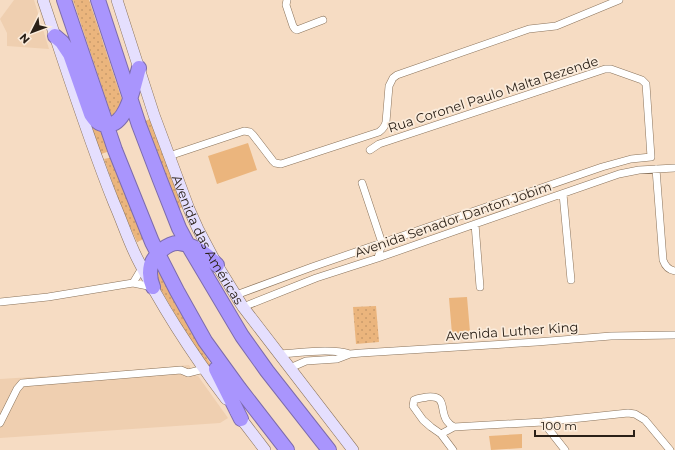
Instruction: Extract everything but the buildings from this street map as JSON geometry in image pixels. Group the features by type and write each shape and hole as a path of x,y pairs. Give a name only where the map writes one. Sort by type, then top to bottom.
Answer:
{"highway":[{"path":"64,0 106,125 152,242 205,341 220,363 287,450"},
{"name":"Avenida das Américas","path":"98,0 139,125 179,228 188,246 242,336 267,371 329,450"},
{"path":"55,36 62,42 70,54 91,114 96,122 100,124 113,124 122,117 130,98 139,68"},
{"path":"153,287 150,279 152,265 158,254 170,245 180,243 203,252 217,265"},
{"path":"177,291 182,310 220,376 241,419"}],"main road":[{"path":"43,0 99,165 130,243 142,268 178,330 204,369 265,450"},
{"name":"Avenida das Américas","path":"117,0 169,156 192,218 217,265 243,307 353,450"}],"street":[{"path":"286,0 294,29 297,30 323,20"},
{"path":"169,156 247,131 253,135 275,163 281,164 379,132 383,129 386,122 389,86 393,78 397,75 524,30 556,26 619,0"},
{"name":"Rua Coronel Paulo Malta Rezende","path":"370,150 379,144 605,68 642,80 646,84 651,157"},
{"name":"Avenida Senador Danton Jobim","path":"236,295 602,167 632,159 651,157"},
{"path":"602,167 606,179"},
{"name":"Avenida Senador Danton Jobim","path":"243,307 326,275 606,179 628,172 675,168"},
{"path":"656,169 663,260 667,267 673,271"},
{"path":"362,184 382,243 378,258"},
{"path":"522,194 525,207"},
{"path":"563,194 571,280"},
{"path":"475,224 480,287"},
{"path":"323,264 326,275"},
{"path":"133,283 142,268"},
{"path":"0,302 48,297 133,283 153,287"},
{"path":"256,287 257,294 262,299"},
{"name":"Avenida Luther King","path":"280,354 331,352 350,354 611,336 675,335"},
{"name":"Avenida Luther King","path":"290,368 306,361 337,359 350,354"},
{"path":"0,423 17,388 22,383 181,370 188,373 204,369"},
{"path":"453,450 441,434 423,420 413,406 414,400 436,397 441,402 447,421 454,427"},
{"path":"441,434 454,427 543,422 628,413 636,414 645,420 670,450"},
{"path":"543,422 565,450"}],"shaded area":[{"path":"14,0 34,0 49,49 7,46 7,33 0,19"},
{"path":"73,0 89,0 123,103 112,118"},
{"path":"150,119 183,207 178,209 145,121"},
{"path":"90,121 103,129 110,151 101,154"},
{"path":"248,143 257,170 217,184 208,156"},
{"path":"113,157 144,239 137,242 122,209 104,159"},
{"path":"157,264 182,315 215,372 212,373 154,278"},
{"path":"467,297 470,332 452,334 449,298"},
{"path":"376,306 379,342 356,344 353,307"},
{"path":"189,365 228,418 220,423 0,438 0,379 111,372"},
{"path":"522,434 522,448 491,450 489,436"}]}
